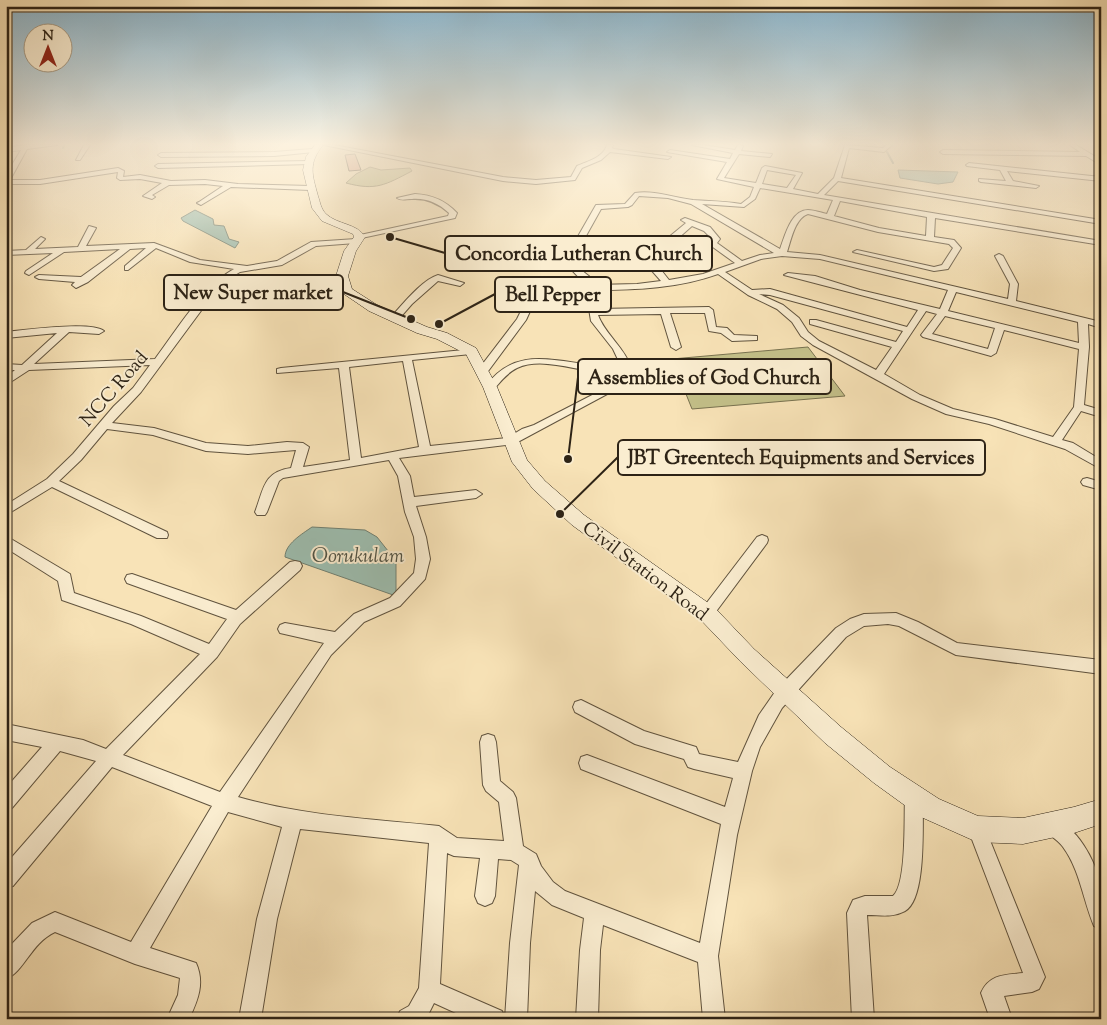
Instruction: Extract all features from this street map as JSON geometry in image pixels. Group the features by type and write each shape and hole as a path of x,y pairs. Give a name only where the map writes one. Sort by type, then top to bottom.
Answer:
{"main road":[{"path":"312,193 316,207 322,216 357,232 358,239 342,276 343,283 348,291 373,308 442,336 471,351"},
{"name":"Civil Station Road","path":"471,351 486,380 520,462 540,485 578,520 707,613 785,690 882,776 914,798 949,817 977,829 1023,831 1074,820 1101,811"}],"street":[{"path":"151,193 146,196 152,197"},
{"path":"201,203 217,193"},
{"path":"695,202 711,197 714,193"},
{"path":"486,380 497,378 520,363 545,362 614,370 626,367 617,348 596,323 591,288 586,278 572,266 573,252 599,207 626,206 630,204 637,194 668,196 695,202 742,206 753,198 755,193"},
{"path":"800,193 1101,243"},
{"path":"819,196 822,193"},
{"path":"922,193 1101,222"},
{"path":"6,253 154,245 164,247 185,258 203,262 236,267 254,267 279,263 314,244 358,239 451,218 453,213 442,203 427,195 400,198"},
{"path":"830,217 836,198"},
{"path":"695,202 782,254"},
{"path":"782,254 792,227 801,214 808,212 878,230 951,242 957,248 945,267 934,269 857,252"},
{"path":"930,239 931,216"},
{"path":"667,283 649,262 646,255 672,239 688,221 707,229 715,235 716,239 713,243 741,264"},
{"path":"81,248 92,228"},
{"path":"6,262 23,253 41,239"},
{"path":"128,268 154,245"},
{"path":"76,285 129,246"},
{"path":"29,273 62,250"},
{"path":"591,288 637,287 667,283 719,272 741,264 782,254 820,256 1101,325"},
{"path":"999,256 1014,284 1012,302"},
{"name":"NCC Road","path":"6,511 51,482 77,457 159,362 203,302 222,280 232,273 254,267"},
{"path":"719,272 751,294 780,307 796,320 804,334 816,343 916,397 950,412 991,420 1056,441 1069,446 1101,465"},
{"path":"788,274 815,279 1084,347"},
{"path":"39,277 85,280"},
{"path":"395,318 409,302 435,279 460,283"},
{"path":"486,380 521,320 539,283"},
{"path":"953,289 943,312 926,335 991,352 1000,327"},
{"path":"751,294 759,291 770,292 909,330"},
{"path":"878,375 924,308"},
{"path":"593,312 709,310 712,329 724,330 732,338 754,338"},
{"path":"665,312 676,347"},
{"path":"1056,441 1078,406 1084,347 1083,321"},
{"path":"813,322 898,346"},
{"path":"6,382 68,329"},
{"path":"6,335 68,329 99,331"},
{"path":"280,371 344,366 471,351"},
{"path":"407,358 425,450"},
{"path":"6,367 24,368 159,362"},
{"path":"344,366 356,463"},
{"path":"260,512 275,477 280,474 356,463 425,450 510,441 526,431 538,427 604,393"},
{"path":"1078,406 1101,414"},
{"path":"104,425 154,432 206,447 255,450 288,446 303,447 296,471"},
{"path":"135,954 224,802 326,650 358,618 394,602 420,575 423,559 420,537 409,502 404,476 392,456"},
{"path":"51,482 162,535"},
{"path":"1087,482 1101,486"},
{"path":"409,502 476,494"},
{"path":"707,613 762,540"},
{"path":"6,541 65,578 67,596 136,620 212,652"},
{"path":"6,879 109,758 212,652 235,620 295,566"},
{"path":"132,579 235,616 235,620"},
{"path":"714,1019 708,956 732,819 744,772 764,720 785,690 849,624 889,618 905,621 941,644 956,649 1101,667"},
{"path":"285,629 338,638"},
{"path":"581,707 641,738 690,753 694,761 744,772"},
{"path":"6,732 83,748 224,802 272,816 292,820 439,835 454,847 490,850 521,856 546,888 559,898 708,956"},
{"path":"488,742 492,785 507,798 521,856 520,943 516,1019"},
{"path":"6,802 56,743"},
{"path":"586,763 732,819"},
{"path":"862,1019 857,913 860,907 867,904 888,907 899,904 906,897 909,880 914,798"},
{"path":"250,1019 267,919 292,820"},
{"path":"1051,825 1069,839 1086,870 1101,919"},
{"path":"977,829 1031,962 1035,978 1032,982 999,986 992,993 999,1013 997,1019"},
{"path":"408,1019 418,1014 428,990 439,835"},
{"path":"485,896 490,850"},
{"path":"587,1019 590,950 595,912"},
{"path":"6,969 28,938 42,926 55,922 135,954 190,970 192,978 189,994 178,1019"},
{"path":"428,990 494,1019"}],"shaded area":[{"path":"808,347 845,396 692,409 672,359"}],"water":[{"path":"195,210 213,219 214,225 224,226 229,239 239,242 235,248 183,221 181,218"},
{"name":"Oorukulam","path":"312,527 365,530 377,537 396,561 396,596 285,557 291,544"}],"place":[{"name":"Concordia Lutheran Church","path":"390,237"},
{"name":"New Super market","path":"411,319"},
{"name":"Bell Pepper","path":"439,324"},
{"name":"Assemblies of God Church","path":"568,459"},
{"name":"JBT Greentech Equipments and Services","path":"560,514"}]}
